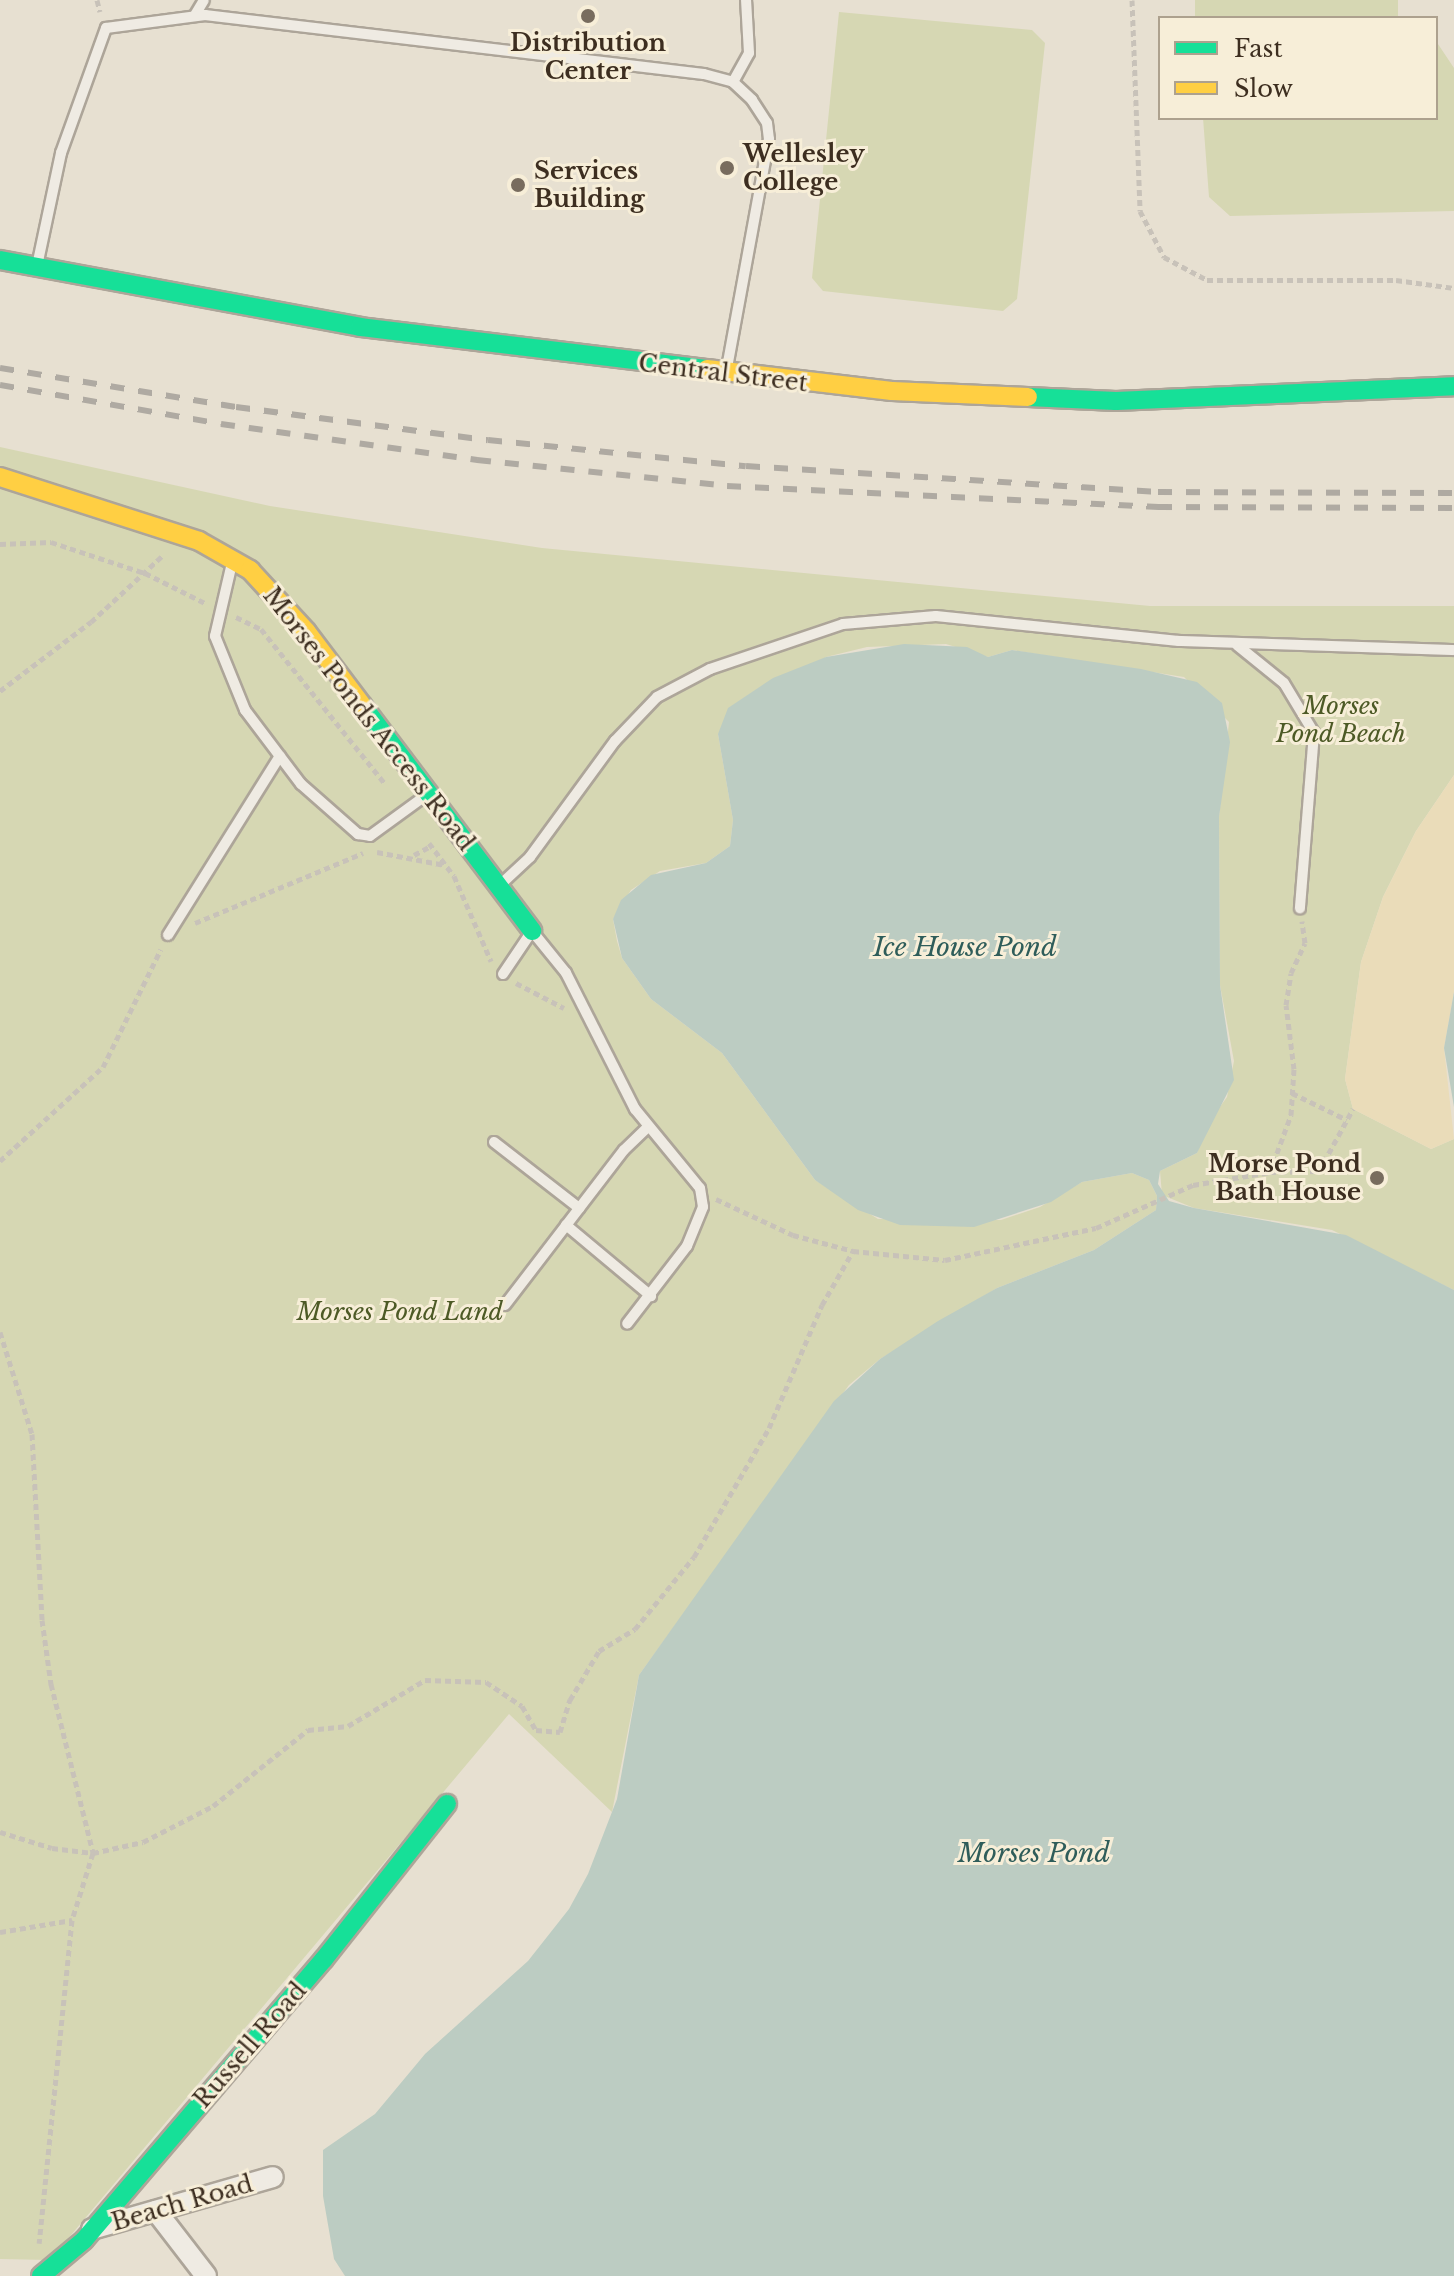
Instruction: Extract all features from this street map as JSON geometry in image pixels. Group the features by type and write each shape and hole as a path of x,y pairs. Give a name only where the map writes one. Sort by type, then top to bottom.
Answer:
{"main road":[{"name":"Central Street","path":"0,260 360,327 726,374 1017,400 1228,400 1454,386"},
{"name":"Morses Ponds Access Road","path":"0,477 199,541 234,557 287,607 532,931"},
{"name":"Russell Road","path":"39,2268 92,2229 324,1959 447,1804"}],"street":[{"name":"Beach Road","path":"92,2229 273,2177"},
{"path":"156,2211 206,2276"}],"lane":[{"path":"195,15 204,0"},
{"path":"733,82 749,53 746,0"},
{"path":"37,268 61,153 106,28 195,15 704,74 733,82 767,123 769,139 726,374"},
{"path":"234,557 219,609 215,636 245,710 301,784 358,834 370,836 427,795"},
{"path":"498,886 530,857 615,741 657,697 710,669 824,630 884,617 948,617 1236,644 1454,650"},
{"path":"1236,644 1284,683 1314,733 1300,908"},
{"path":"168,935 280,756"},
{"path":"503,974 532,931 566,973 648,1127 693,1177 703,1198 695,1233 651,1296 627,1324"},
{"path":"505,1305 579,1208 648,1127"},
{"path":"494,1142 579,1208"},
{"path":"566,1225 651,1296"}],"path":[{"path":"1132,0 1140,211 1164,257 1207,280 1396,280 1454,288"},
{"path":"0,544 51,542 145,573 261,629 446,866 476,935 503,974 533,994 587,1017"},
{"path":"0,691 145,573 174,544"},
{"path":"414,855 431,846"},
{"path":"0,1161 103,1067 168,935 370,851 414,855 446,866"},
{"path":"1270,1172 1288,1124 1292,1093 1286,1005 1291,973 1305,943 1300,908"},
{"path":"1292,1093 1347,1120"},
{"path":"703,1198 722,1201 773,1228 853,1251 912,1259 976,1257 1096,1228 1193,1185 1270,1172 1319,1171 1353,1109"},
{"path":"0,1832 52,1848 93,1853 143,1842 213,1806 308,1730 348,1726 425,1680 486,1682 522,1706 536,1730 560,1732 570,1700 599,1651 635,1629 694,1557 769,1428 822,1305 853,1251"},
{"path":"0,1332 32,1434 42,1620 54,1697 93,1853 72,1920 39,2268"},
{"path":"0,1932 72,1920"}],"green space":[{"path":"1195,0 1398,0 1398,16 1195,16"},
{"path":"839,12 1032,30 1045,43 1017,299 1003,311 823,291 812,278"},
{"path":"1438,44 1454,68 1454,211 1230,216 1209,197 1203,120 1438,120"},
{"name":"Morses Pond Land","path":"0,447 270,506 542,548 1150,606 1454,606 1454,775 1416,831 1383,897 1361,962 1345,1079 1353,1109 1431,1149 1454,1139 1454,1290 1332,1230 1194,1208 1162,1195 1160,1171 1197,1153 1207,1125 1227,1097 1234,1061 1220,985 1219,817 1229,722 1184,677 1012,650 988,657 946,644 867,647 826,657 718,734 733,820 730,846 706,863 660,871 631,890 613,919 617,941 622,958 651,999 722,1053 815,1180 878,1219 1001,1220 1040,1207 1082,1182 1132,1173 1149,1180 1157,1196 1156,1210 1094,1250 997,1288 880,1359 849,1385 639,1675 612,1812 509,1714 50,2260 0,2259"}],"sand":[{"name":"Morses Pond Beach","path":"1454,775 1454,992 1444,1048 1454,1139 1431,1149 1353,1109 1345,1079 1361,962 1383,897 1416,831"}],"water":[{"name":"Morses Pond","path":"904,644 967,647 988,657 1012,650 1141,669 1197,682 1222,703 1230,742 1219,817 1220,985 1234,1080 1197,1153 1160,1171 1158,1184 1169,1201 1194,1208 1346,1235 1454,1290 1454,2276 345,2276 334,2259 323,2196 323,2150 375,2114 425,2054 528,1961 569,1909 588,1874 617,1799 639,1675 834,1401 880,1359 938,1321 997,1288 1094,1250 1156,1210 1157,1196 1149,1180 1132,1173 1082,1182 1051,1202 974,1227 900,1225 858,1210 815,1180 722,1053 651,999 622,958 613,919 621,900 651,875 706,863 730,846 733,820 718,734 728,708 773,678 826,657"},
{"path":"1454,992 1454,1107 1444,1048"}],"railway":[{"path":"0,368 236,407 488,440 746,466 1158,492 1454,493"},
{"path":"0,385 221,424 477,460 727,486 1158,507 1454,508"}],"traffic: fast":[{"path":"0,260 360,327 707,369"},
{"path":"1028,397 1116,401 1454,386"},
{"path":"362,705 532,931"},
{"path":"41,2276 84,2240 324,1959 447,1804"}],"traffic: slow":[{"path":"707,369 892,391 1028,397"},
{"path":"0,477 199,541 250,570 306,631 362,705"}],"place":[{"name":"Distribution Center","path":"588,16"},
{"name":"Wellesley College","path":"727,168"},
{"name":"Services Building","path":"518,185"},
{"name":"Morse Pond Bath House","path":"1377,1178"}],"water label":[{"name":"Ice House Pond","path":"965,948"}]}
